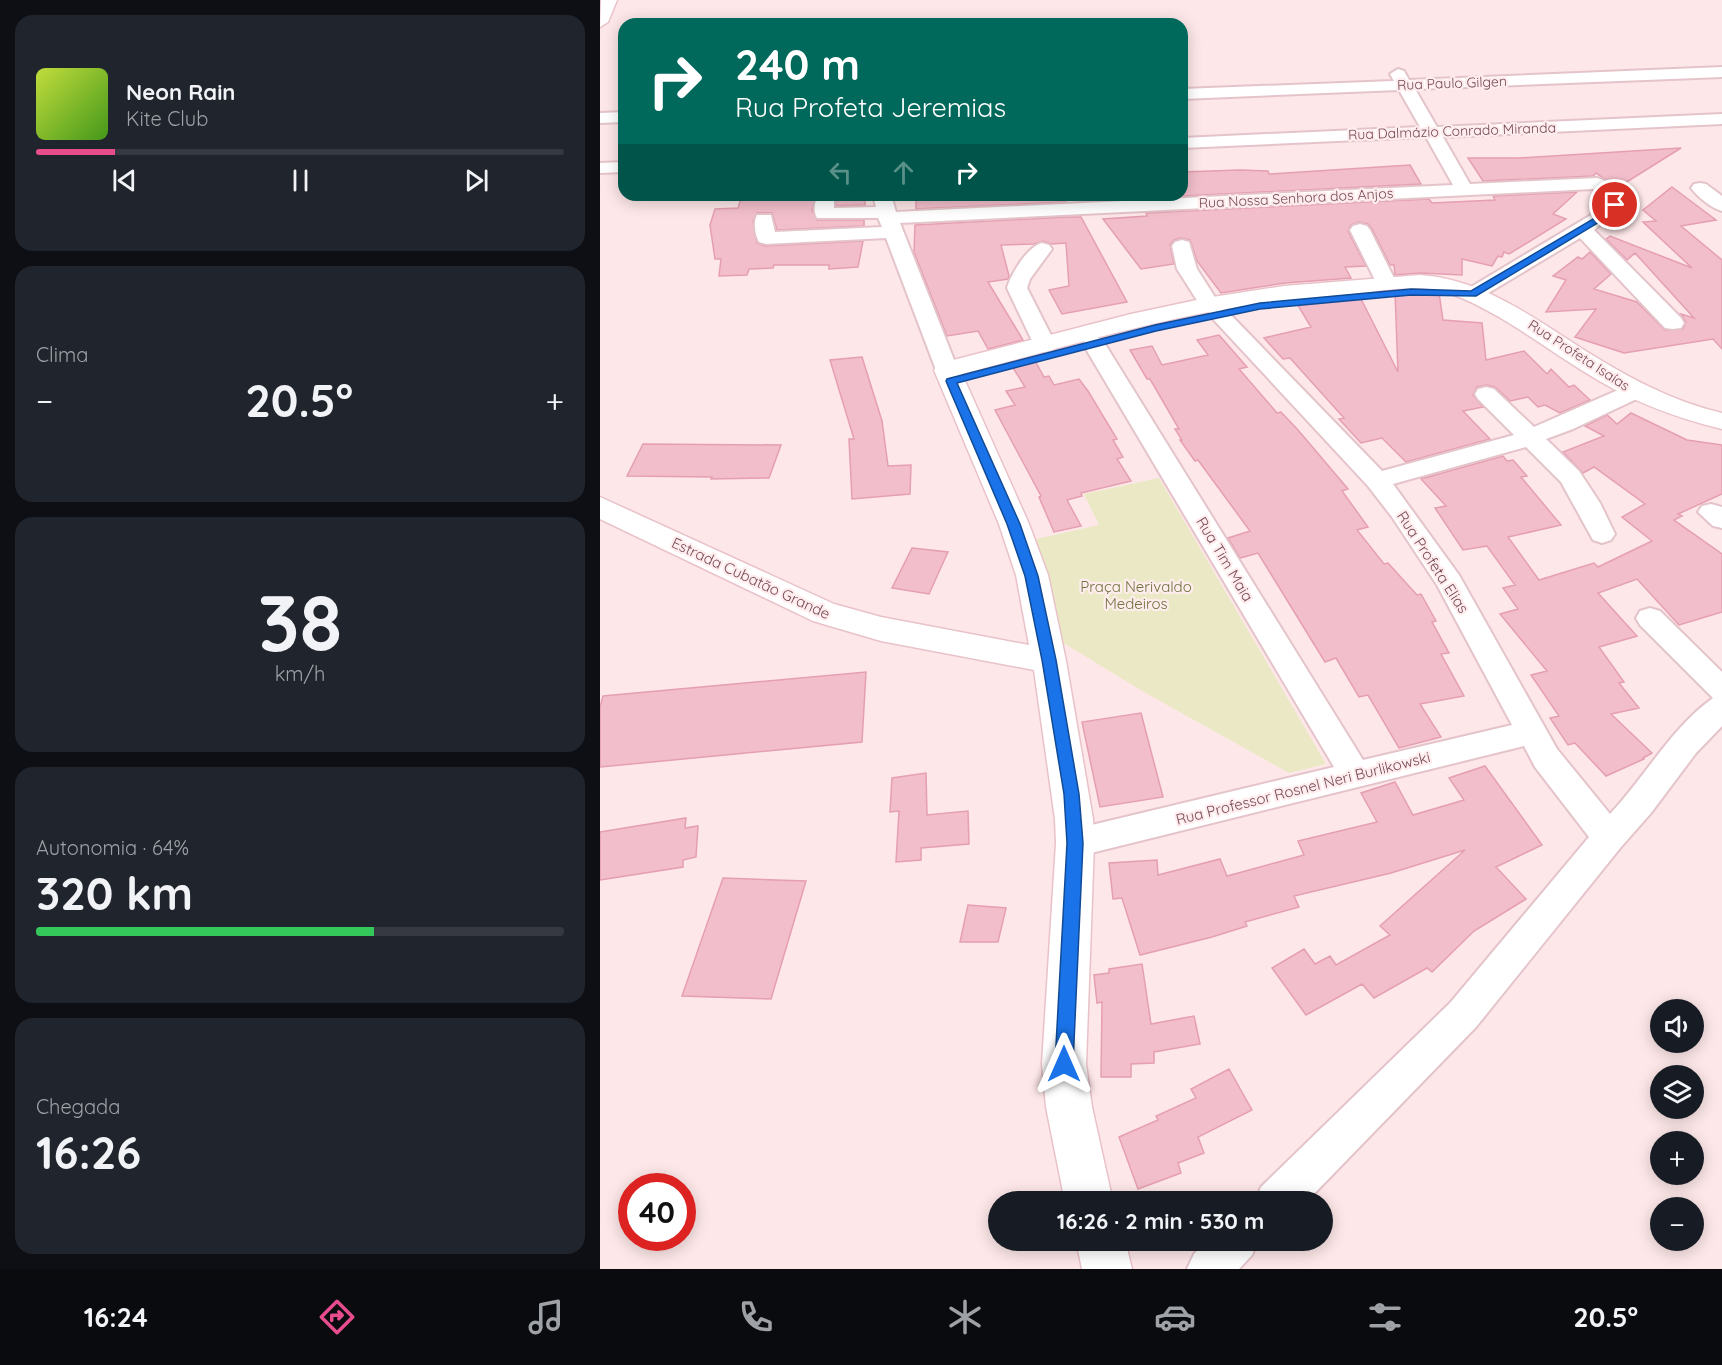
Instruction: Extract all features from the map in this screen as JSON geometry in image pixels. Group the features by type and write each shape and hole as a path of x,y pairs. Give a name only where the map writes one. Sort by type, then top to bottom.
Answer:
{"street":[{"path":"600,22 609,0"},
{"name":"Rua Paulo Gilgen","path":"1188,94 1401,80 1722,72"},
{"path":"1401,80 1465,190"},
{"path":"600,118 618,117"},
{"name":"Rua Dalmázio Conrado Miranda","path":"1188,143 1722,119"},
{"path":"600,168 618,167"},
{"name":"Rua Nossa Senhora dos Anjos","path":"887,214 1597,183 1610,195 1615,205 1582,229"},
{"path":"1700,188 1722,205"},
{"path":"825,201 824,214 887,214"},
{"path":"764,219 766,238 887,214"},
{"path":"887,214 949,376 1024,554 1038,603 1072,794 1075,843 1064,1064 1069,1107 1087,1191"},
{"path":"949,376 1045,345 1215,310 1387,293 1473,294 1582,229 1673,323"},
{"path":"1360,230 1387,284"},
{"name":"Rua Profeta Elias","path":"1182,246 1181,255 1185,263 1215,310 1377,480 1423,542 1449,582 1546,758 1609,837"},
{"path":"1042,249 1020,278 1017,288 1045,345"},
{"name":"Rua Profeta Isaías","path":"1215,310 1271,295 1387,284 1444,284 1473,294 1516,315 1587,363 1635,391 1663,403 1722,420"},
{"path":"949,376 1094,344 1215,310"},
{"name":"Rua Tim Maia","path":"1094,344 1355,775"},
{"path":"1377,480 1528,438 1565,424 1635,391"},
{"path":"1486,394 1570,477 1602,534"},
{"name":"Estrada Cubatão Grande","path":"600,507 824,613 881,629 1049,660"},
{"path":"1650,618 1722,690"},
{"path":"1287,1191 1463,1015 1609,837 1640,804 1685,744 1722,707"},
{"name":"Rua Professor Rosnel Neri Burlikowski","path":"1075,843 1530,732"},
{"path":"1103,1251 1107,1269"},
{"path":"1209,1269 1226,1251"}],"green space":[{"name":"Praça Nerivaldo Medeiros","path":"1159,478 1326,764 1289,773 1144,692 1060,641 1036,539 1099,525 1084,494"}],"building":[{"path":"1681,148 1617,188 1596,173 1593,176 1483,181 1468,158 1519,158"},
{"path":"1410,165 1421,184 1188,196 1188,172 1240,170 1268,171 1269,174"},
{"path":"1672,187 1716,220 1681,226 1722,260 1722,349 1713,339 1624,353 1575,337 1596,309 1546,312 1566,280 1553,276 1578,257 1582,259 1590,252 1611,274 1594,289 1637,302 1665,330 1683,329 1686,322 1681,314 1694,318 1635,253 1627,260 1606,239 1610,236 1692,268 1643,222 1656,221 1643,210"},
{"path":"1577,192 1553,214 1566,219 1509,254 1504,252 1502,257 1498,256 1492,266 1462,259 1462,275 1420,273 1395,275 1394,265 1390,265 1372,229 1368,224 1359,222 1351,225 1348,231 1366,266 1345,267 1351,278 1285,283 1221,293 1197,261 1190,240 1181,238 1174,240 1170,245 1174,264 1141,269 1103,219 1147,216 1146,213 1429,199 1432,203 1495,200 1493,196"},
{"path":"740,201 814,201 812,210 817,220 864,220 864,226 777,230 772,213 757,213 753,221 757,243 765,246 863,241 858,267 829,269 829,265 774,265 773,268 749,269 747,275 719,276 721,259 715,259 710,225 715,209 738,208"},
{"path":"836,201 865,201 865,205 836,206"},
{"path":"916,201 1066,202 916,209"},
{"path":"1081,217 1127,302 1062,314 1049,290 1069,286 1066,243 1051,244 1043,241 1034,244 1001,245 1008,279 988,282 1023,340 988,349 978,331 947,336 914,252 915,225"},
{"path":"1395,292 1439,293 1443,320 1482,323 1486,360 1524,351 1547,374 1551,369 1569,387 1574,385 1590,400 1560,413 1545,405 1538,407 1528,397 1510,401 1495,387 1487,385 1477,387 1473,395 1483,407 1463,411 1490,439 1406,462 1382,438 1361,443 1339,419 1344,418 1290,358 1283,359 1264,338 1311,327 1296,302 1359,295 1398,372"},
{"path":"1219,335 1247,367 1239,369 1277,413 1281,412 1298,430 1348,489 1342,491 1368,527 1357,530 1384,564 1388,563 1417,595 1421,594 1436,621 1432,622 1449,653 1441,654 1464,696 1420,704 1441,737 1399,748 1368,695 1359,697 1336,658 1325,662 1258,553 1240,558 1228,538 1250,531 1198,460 1195,461 1180,440 1182,440 1175,429 1179,429 1130,350 1152,346 1162,365 1208,355 1197,340"},
{"path":"862,357 882,421 888,466 911,465 910,494 852,499 849,439 854,439 830,360"},
{"path":"1033,357 1044,377 1049,376 1054,385 1079,379 1117,439 1113,440 1123,457 1117,459 1131,481 1081,493 1082,496 1067,500 1081,526 1054,532 1039,497 1041,496 995,410 1015,405 1006,391 1025,387 1010,363"},
{"path":"1631,413 1687,440 1722,445 1722,494 1678,514 1682,516 1674,520 1722,554 1722,612 1679,625 1637,579 1598,593 1637,636 1599,647 1624,682 1619,683 1639,708 1611,714 1652,753 1606,776 1575,743 1568,745 1550,718 1559,716 1531,675 1547,671 1500,614 1518,609 1503,588 1515,585 1487,546 1463,550 1435,508 1446,506 1421,479 1503,456 1507,461 1513,460 1527,476 1521,477 1561,525 1508,537 1539,580 1594,563 1598,567 1652,541 1622,517 1645,504 1594,467 1583,473 1563,452 1604,436 1585,426 1607,415 1617,424"},
{"path":"643,444 781,445 769,478 711,479 712,477 627,476"},
{"path":"912,548 948,552 929,594 892,588"},
{"path":"866,672 862,742 600,767 600,707 603,696"},
{"path":"1141,713 1163,797 1100,807 1082,722"},
{"path":"1485,766 1542,845 1496,867 1526,899 1474,931 1432,972 1427,968 1374,998 1362,984 1306,1015 1272,968 1304,949 1315,964 1330,956 1336,965 1390,935 1380,926 1465,850 1391,873 1294,896 1299,907 1245,922 1247,926 1212,937 1140,955 1122,898 1113,899 1109,863 1157,860 1158,875 1220,859 1227,876 1304,855 1298,841 1377,822 1361,793 1395,782 1413,815 1464,800 1449,778"},
{"path":"926,773 927,815 968,811 969,844 921,848 921,860 896,862 899,811 890,812 892,778"},
{"path":"686,818 685,828 698,826 696,857 683,860 683,867 600,880 600,832"},
{"path":"723,878 806,881 771,999 682,996"},
{"path":"968,905 1006,908 998,942 960,942"},
{"path":"1142,964 1151,1024 1194,1016 1200,1044 1154,1052 1154,1063 1131,1064 1131,1077 1101,1077 1102,1002 1097,1003 1094,975 1109,973 1109,969"},
{"path":"1229,1069 1252,1110 1198,1137 1204,1153 1178,1163 1181,1173 1138,1189 1119,1137 1158,1120 1156,1116 1196,1098 1191,1089"}],"route":[{"path":"1064,1064 1075,843 1072,794 1032,576 1014,524 951,381 1155,328 1260,306 1411,292 1473,294 1598,219 1615,205"}]}
